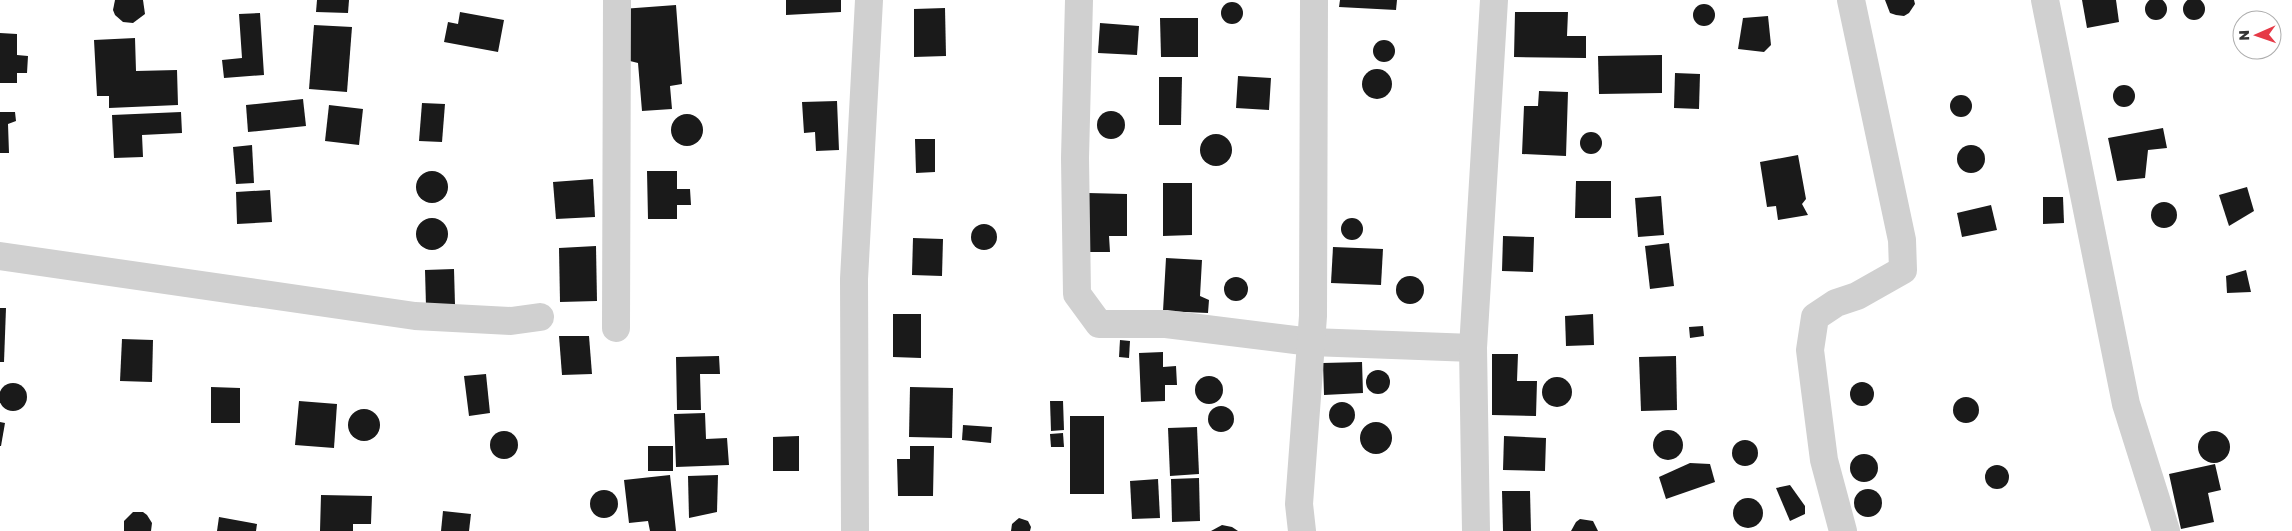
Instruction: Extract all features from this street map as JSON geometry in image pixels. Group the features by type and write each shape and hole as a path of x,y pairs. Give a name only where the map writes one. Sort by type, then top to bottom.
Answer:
{"street":[{"path":"616,328 617,0"},
{"path":"855,531 854,279 869,0"},
{"path":"1079,0 1075,158 1078,294 1099,324 1166,324 1311,342 1473,348"},
{"path":"1302,531 1299,504 1313,307 1314,0"},
{"path":"1476,531 1473,348 1494,0"},
{"path":"1843,531 1824,460 1810,350 1815,317 1836,303 1857,296 1903,270 1902,240 1851,0"},
{"path":"2045,0 2126,404 2166,531"},
{"path":"0,256 415,316 511,321 540,317"}],"building":[{"path":"2156,-2 2164,1 2167,9 2164,17 2156,20 2148,17 2145,9 2148,1"},
{"path":"2194,-2 2202,1 2205,9 2202,17 2194,20 2186,17 2183,9 2186,1"},
{"path":"115,0 143,0 145,14 133,23 123,22 115,15 113,10"},
{"path":"317,0 349,0 348,13 316,12"},
{"path":"786,0 841,0 841,12 786,15"},
{"path":"1340,0 1397,0 1396,10 1339,7"},
{"path":"1885,0 1914,0 1915,4 1909,13 1904,16 1896,15 1890,13"},
{"path":"2082,0 2116,0 2119,22 2087,28"},
{"path":"1232,2 1240,5 1243,13 1240,21 1232,24 1224,21 1221,13 1224,5"},
{"path":"1704,4 1712,7 1715,15 1712,23 1704,26 1696,23 1693,15 1696,7"},
{"path":"676,5 682,84 670,86 672,109 642,111 638,63 626,60 622,9"},
{"path":"945,8 946,56 914,57 914,9"},
{"path":"460,12 504,20 498,52 444,42 448,22 458,24"},
{"path":"1515,12 1568,12 1567,36 1586,36 1586,58 1514,57"},
{"path":"260,13 264,75 224,78 222,60 242,58 239,14"},
{"path":"1768,16 1771,45 1764,52 1738,49 1743,18"},
{"path":"1160,18 1198,18 1198,57 1161,57"},
{"path":"1100,23 1139,26 1137,55 1098,53"},
{"path":"314,25 352,27 347,92 309,89"},
{"path":"0,33 17,34 17,55 28,56 27,73 17,73 17,83 0,83"},
{"path":"135,38 136,71 177,70 178,105 109,108 109,96 97,96 94,40"},
{"path":"1384,40 1392,43 1395,51 1392,59 1384,62 1376,59 1373,51 1376,43"},
{"path":"1662,55 1662,93 1599,94 1598,56"},
{"path":"1377,69 1388,73 1392,84 1388,95 1377,99 1366,95 1362,84 1366,73"},
{"path":"1675,73 1700,74 1699,109 1674,108"},
{"path":"1238,76 1271,78 1269,110 1236,108"},
{"path":"1159,77 1182,77 1181,125 1159,125"},
{"path":"2124,85 2132,88 2135,96 2132,104 2124,107 2116,104 2113,96 2116,88"},
{"path":"1539,91 1568,92 1566,156 1522,154 1524,106 1538,106"},
{"path":"1961,95 1969,98 1972,106 1969,114 1961,117 1953,114 1950,106 1953,98"},
{"path":"303,99 306,126 248,132 246,105"},
{"path":"837,101 839,150 816,151 815,132 804,133 802,102"},
{"path":"422,103 445,104 442,142 419,141"},
{"path":"329,105 363,109 359,145 325,141"},
{"path":"1111,111 1121,115 1125,125 1121,135 1111,139 1101,135 1097,125 1101,115"},
{"path":"0,112 15,112 16,121 8,124 9,153 0,153"},
{"path":"181,112 182,133 142,135 143,157 114,158 112,115"},
{"path":"687,114 693,115 698,119 702,124 702,136 698,141 693,145 687,146 681,145 676,141 672,136 671,130 672,124 676,119 681,115"},
{"path":"2163,128 2167,148 2148,150 2145,178 2117,181 2108,138"},
{"path":"1591,132 1599,135 1602,143 1599,151 1591,154 1583,151 1580,143 1583,135"},
{"path":"1216,134 1222,135 1227,139 1231,144 1231,156 1227,161 1222,165 1216,166 1210,165 1205,161 1201,156 1200,150 1201,144 1205,139 1210,135"},
{"path":"915,139 935,139 935,172 916,173"},
{"path":"252,145 254,183 236,184 233,147"},
{"path":"1971,145 1981,149 1985,159 1981,169 1971,173 1961,169 1957,159 1961,149"},
{"path":"1798,155 1806,199 1802,204 1808,215 1778,220 1776,206 1767,207 1760,162"},
{"path":"432,171 438,172 443,176 447,181 447,193 443,198 438,202 432,203 426,202 421,198 417,193 416,187 417,181 421,176 426,172"},
{"path":"647,171 677,171 677,189 690,189 691,205 677,205 677,219 648,219"},
{"path":"593,179 595,217 556,219 553,182"},
{"path":"1576,181 1611,181 1611,218 1575,218"},
{"path":"1163,183 1192,183 1192,235 1163,236"},
{"path":"2247,187 2254,211 2229,226 2219,195"},
{"path":"270,190 272,222 237,224 236,192"},
{"path":"1088,193 1127,194 1127,236 1109,236 1110,252 1087,252"},
{"path":"1661,196 1664,235 1638,237 1635,198"},
{"path":"2043,197 2063,197 2064,223 2043,224"},
{"path":"2164,202 2173,206 2177,215 2173,224 2164,228 2155,224 2151,215 2155,206"},
{"path":"1991,205 1997,230 1962,237 1957,213"},
{"path":"432,218 438,219 443,223 447,228 447,240 443,245 438,249 432,250 426,249 421,245 417,240 416,234 417,228 421,223 426,219"},
{"path":"1352,218 1360,221 1363,229 1360,237 1352,240 1344,237 1341,229 1344,221"},
{"path":"984,224 993,228 997,237 993,246 984,250 975,246 971,237 975,228"},
{"path":"1503,236 1534,237 1533,272 1502,271"},
{"path":"913,238 943,239 942,276 912,275"},
{"path":"1669,243 1674,286 1650,289 1645,246"},
{"path":"596,246 597,301 560,302 559,248"},
{"path":"1333,247 1383,249 1381,285 1331,283"},
{"path":"1166,258 1202,260 1200,296 1209,300 1208,313 1163,311"},
{"path":"454,269 455,305 426,306 425,270"},
{"path":"2246,270 2251,292 2227,293 2226,276"},
{"path":"1410,276 1420,280 1424,290 1420,300 1410,304 1400,300 1396,290 1400,280"},
{"path":"1236,277 1244,281 1248,289 1244,297 1236,301 1228,297 1224,289 1228,281"},
{"path":"0,308 6,308 4,362 0,362"},
{"path":"893,314 921,314 921,358 893,357"},
{"path":"1593,314 1594,345 1566,346 1565,316"},
{"path":"1703,326 1704,336 1690,338 1689,327"},
{"path":"559,336 589,336 592,374 562,375"},
{"path":"122,339 153,340 152,382 120,381"},
{"path":"1120,340 1130,341 1129,358 1119,357"},
{"path":"1163,352 1163,367 1176,366 1177,385 1165,385 1165,401 1141,402 1139,353"},
{"path":"1492,354 1518,354 1517,381 1537,381 1536,416 1492,415"},
{"path":"719,356 720,374 700,374 701,410 677,410 676,357"},
{"path":"1676,356 1677,410 1641,411 1639,357"},
{"path":"1362,362 1363,393 1324,395 1323,363"},
{"path":"1378,370 1387,373 1390,382 1387,391 1378,394 1369,391 1366,382 1369,373"},
{"path":"486,374 490,413 469,416 464,376"},
{"path":"1209,376 1219,380 1223,390 1219,400 1209,404 1199,400 1195,390 1199,380"},
{"path":"1557,377 1568,381 1572,392 1568,403 1557,407 1546,403 1542,392 1546,381"},
{"path":"1862,382 1871,385 1874,394 1871,403 1862,406 1853,403 1850,394 1853,385"},
{"path":"13,383 23,387 27,397 23,407 13,411 3,407 -1,397 3,387"},
{"path":"211,387 240,388 240,423 211,423"},
{"path":"910,387 953,388 952,438 909,437"},
{"path":"1966,397 1975,401 1979,410 1975,419 1966,423 1957,419 1953,410 1957,401"},
{"path":"299,401 337,404 334,448 295,445"},
{"path":"1050,401 1063,401 1064,430 1051,431"},
{"path":"1342,402 1351,406 1355,415 1351,424 1342,428 1333,424 1329,415 1333,406"},
{"path":"1221,406 1230,410 1234,419 1230,428 1221,432 1212,428 1208,419 1212,410"},
{"path":"364,409 370,410 375,414 379,419 379,431 375,436 370,440 364,441 358,440 353,436 349,431 348,425 349,419 353,414 358,410"},
{"path":"705,413 706,439 727,438 729,465 676,467 674,414"},
{"path":"1070,416 1104,416 1104,494 1070,494"},
{"path":"0,422 5,423 1,446 0,446"},
{"path":"1376,422 1382,423 1387,427 1391,432 1391,444 1387,449 1382,453 1376,454 1370,453 1365,449 1361,444 1360,438 1361,432 1365,427 1370,423"},
{"path":"963,425 992,427 991,443 962,440"},
{"path":"1197,427 1199,474 1170,476 1168,428"},
{"path":"1668,430 1679,434 1683,445 1679,456 1668,460 1657,456 1653,445 1657,434"},
{"path":"504,431 514,435 518,445 514,455 504,459 494,455 490,445 494,435"},
{"path":"2214,431 2220,432 2225,436 2229,441 2229,453 2225,458 2220,462 2214,463 2208,462 2203,458 2199,453 2198,447 2199,441 2203,436 2208,432"},
{"path":"1063,433 1064,447 1051,447 1050,434"},
{"path":"799,436 799,471 773,471 773,437"},
{"path":"1504,436 1546,438 1545,471 1503,470"},
{"path":"1745,440 1754,444 1758,453 1754,462 1745,466 1736,462 1732,453 1736,444"},
{"path":"648,446 673,446 673,471 648,471"},
{"path":"910,446 934,446 933,496 898,496 897,459 910,459"},
{"path":"1864,454 1874,458 1878,468 1874,478 1864,482 1854,478 1850,468 1854,458"},
{"path":"1690,463 1710,464 1715,482 1666,499 1659,477"},
{"path":"2215,464 2221,490 2208,493 2214,522 2181,529 2169,474"},
{"path":"1997,465 2006,468 2009,477 2006,486 1997,489 1988,486 1985,477 1988,468"},
{"path":"670,475 676,531 650,531 648,521 629,523 624,480"},
{"path":"718,475 717,512 689,518 688,476"},
{"path":"1199,478 1200,521 1172,522 1171,479"},
{"path":"1158,479 1160,518 1132,519 1130,481"},
{"path":"1790,485 1805,506 1805,514 1790,521 1776,488"},
{"path":"1868,489 1878,493 1882,503 1878,513 1868,517 1858,513 1854,503 1858,493"},
{"path":"604,490 614,494 618,504 614,514 604,518 594,514 590,504 594,494"},
{"path":"1502,491 1530,491 1531,531 1503,531"},
{"path":"321,495 372,496 371,524 353,524 353,531 320,531"},
{"path":"1748,498 1758,503 1763,513 1758,523 1748,528 1738,523 1733,513 1738,503"},
{"path":"443,511 471,514 469,531 441,531"},
{"path":"133,512 143,512 147,515 152,523 151,531 124,531 124,521"},
{"path":"219,517 257,524 256,531 217,531"},
{"path":"1019,518 1028,521 1031,527 1030,531 1011,531 1012,524"},
{"path":"1580,519 1593,521 1598,531 1571,531"},
{"path":"1222,525 1232,527 1238,531 1211,531"}]}
